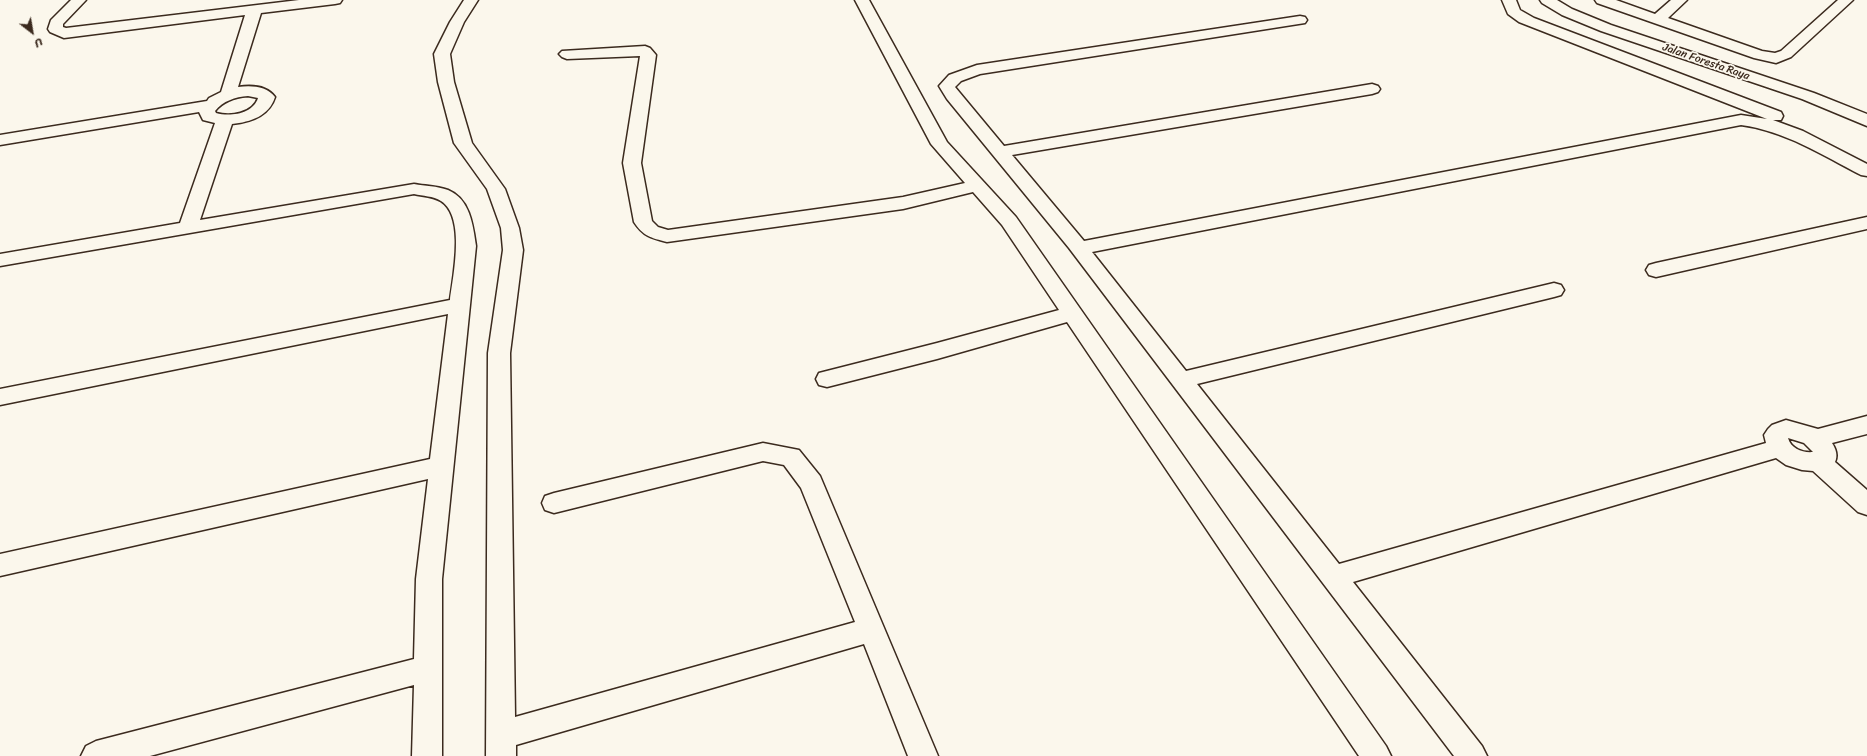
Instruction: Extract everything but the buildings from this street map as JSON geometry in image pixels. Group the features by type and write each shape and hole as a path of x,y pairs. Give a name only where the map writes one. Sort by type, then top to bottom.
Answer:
{"street":[{"path":"79,0 56,22 55,29 64,33 335,0"},
{"path":"471,0 457,22 442,54 446,82 463,143 496,188 510,228 513,250 499,352 500,745 871,630"},
{"path":"862,0 940,144 1009,221 1376,756"},
{"path":"1508,0 1510,8 1514,13 1529,21 1795,123 1867,158"},
{"name":"Jalan Foresta Raya","path":"1547,0 1567,12 1606,28 1808,96 1852,113 1867,121"},
{"path":"1602,0 1759,55 1776,58 1786,54 1846,0"},
{"path":"1658,19 1680,0"},
{"path":"228,95 254,11"},
{"path":"1300,20 977,70 955,78 947,86 953,96 1080,248 1472,756"},
{"path":"567,54 645,51 648,55 632,163 643,222 650,231 667,236 904,203 978,186"},
{"path":"999,152 1372,89"},
{"path":"0,140 211,105 228,95 252,91 262,93 267,97 266,103 261,109 244,117 225,120 216,119 209,116 207,111 211,105"},
{"path":"188,227 225,120"},
{"path":"1080,248 1741,120 1764,123 1797,135 1867,171"},
{"path":"0,260 414,190 443,194 457,205 464,223 466,246 429,579 427,756"},
{"path":"1656,270 1867,223"},
{"path":"1182,380 1554,290"},
{"path":"0,397 460,305"},
{"path":"827,378 936,351 1072,313"},
{"path":"1817,450 1867,425"},
{"path":"1333,576 1780,448 1776,441 1776,435 1780,431 1786,429 1806,433 1817,450 1867,505"},
{"path":"554,503 763,452 791,457 811,483 923,756"},
{"path":"0,565 442,466"},
{"path":"96,756 428,668"}]}
